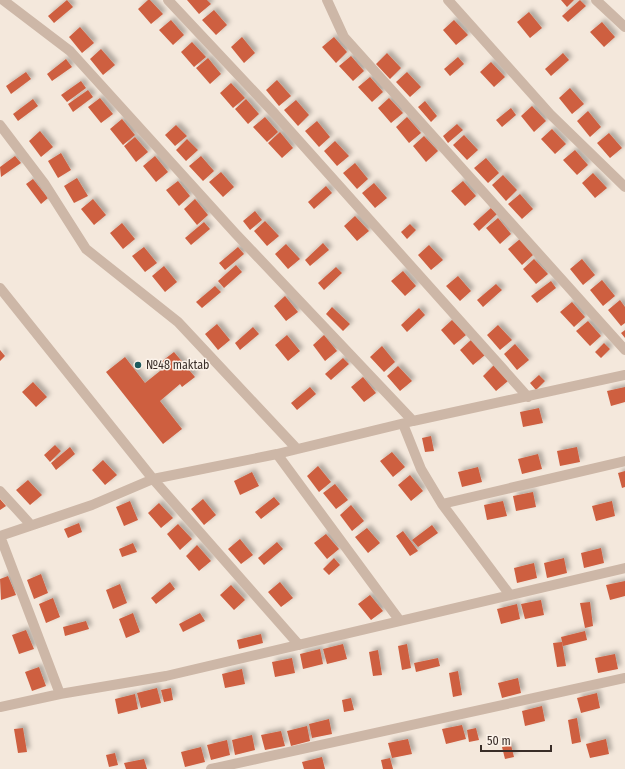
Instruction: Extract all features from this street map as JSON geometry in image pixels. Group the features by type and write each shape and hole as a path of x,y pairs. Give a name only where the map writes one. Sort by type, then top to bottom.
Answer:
{"street":[{"path":"3,0 70,51 408,422 421,469 442,504 510,595"},
{"path":"168,0 275,114 528,397"},
{"path":"327,0 344,37 625,350"},
{"path":"448,0 550,114 625,187"},
{"path":"596,0 625,27"},
{"path":"0,125 44,183 86,249 178,322 297,449"},
{"path":"0,288 153,480 299,645"},
{"path":"60,694 0,536 92,506 153,480 277,454 408,422 625,375"},
{"path":"277,454 400,621"},
{"path":"442,504 625,461"},
{"path":"0,491 31,525"},
{"path":"0,707 60,694 166,676 625,568"},
{"path":"211,769 625,678"}],"building":[{"path":"67,0 73,7 54,23 48,16"},
{"path":"150,0 163,14 151,24 138,9"},
{"path":"187,0 207,0 211,4 199,14"},
{"path":"561,0 574,0 567,7"},
{"path":"580,0 586,6 568,22 562,16"},
{"path":"214,10 227,25 216,35 202,20"},
{"path":"529,12 542,28 530,38 517,22"},
{"path":"171,20 184,35 173,45 159,30"},
{"path":"454,20 468,35 456,45 443,30"},
{"path":"602,22 615,37 604,47 590,32"},
{"path":"80,27 94,43 82,53 69,37"},
{"path":"242,37 255,53 244,63 231,47"},
{"path":"334,37 347,52 336,63 322,47"},
{"path":"192,42 206,57 194,67 181,52"},
{"path":"101,49 115,65 103,75 90,59"},
{"path":"387,53 401,68 390,79 376,64"},
{"path":"563,53 569,60 551,76 545,69"},
{"path":"351,56 364,71 353,81 339,66"},
{"path":"458,57 464,64 450,76 444,69"},
{"path":"208,58 221,74 210,84 196,68"},
{"path":"66,59 72,67 52,81 47,74"},
{"path":"491,62 505,77 494,87 480,72"},
{"path":"26,72 31,79 11,94 6,86"},
{"path":"407,72 421,87 410,97 396,82"},
{"path":"370,77 383,92 372,102 358,87"},
{"path":"277,80 291,96 279,106 266,90"},
{"path":"81,81 86,88 67,102 61,95"},
{"path":"231,83 245,98 233,108 220,93"},
{"path":"570,88 584,104 572,114 559,98"},
{"path":"88,90 93,97 73,112 68,104"},
{"path":"100,98 113,114 101,123 88,107"},
{"path":"389,98 403,113 391,123 378,108"},
{"path":"33,99 38,106 18,121 13,114"},
{"path":"246,99 259,114 248,124 235,109"},
{"path":"296,100 309,115 298,126 284,110"},
{"path":"425,101 437,116 431,122 418,107"},
{"path":"532,106 546,121 534,132 521,116"},
{"path":"511,108 516,115 502,127 496,120"},
{"path":"588,111 601,127 590,137 577,121"},
{"path":"265,117 278,132 267,142 253,127"},
{"path":"407,117 421,133 409,143 396,127"},
{"path":"122,119 135,135 123,145 110,129"},
{"path":"317,121 330,137 319,147 305,131"},
{"path":"457,124 463,130 448,143 443,136"},
{"path":"176,125 187,136 175,146 165,135"},
{"path":"552,129 566,144 555,154 541,139"},
{"path":"40,131 53,147 41,157 29,141"},
{"path":"280,132 293,148 282,158 268,143"},
{"path":"609,133 622,148 610,158 597,143"},
{"path":"464,135 478,150 467,160 453,145"},
{"path":"424,136 438,151 426,162 413,146"},
{"path":"135,137 148,152 136,162 124,146"},
{"path":"187,139 198,150 186,161 176,150"},
{"path":"335,141 349,156 337,166 324,151"},
{"path":"575,150 588,165 577,175 563,160"},
{"path":"61,153 71,170 58,178 48,161"},
{"path":"15,156 21,163 1,177 0,167"},
{"path":"155,156 168,172 156,182 143,166"},
{"path":"201,156 214,171 203,181 189,166"},
{"path":"486,158 499,173 488,183 474,168"},
{"path":"355,163 368,179 357,189 343,173"},
{"path":"221,172 234,187 223,197 209,182"},
{"path":"593,173 607,188 595,198 582,183"},
{"path":"503,175 517,190 506,201 492,185"},
{"path":"77,178 88,196 74,203 64,186"},
{"path":"33,179 48,198 41,204 26,184"},
{"path":"178,181 190,196 179,206 166,190"},
{"path":"463,181 476,196 465,206 451,191"},
{"path":"374,183 387,198 375,208 362,193"},
{"path":"326,186 332,193 314,209 308,202"},
{"path":"520,194 533,209 522,219 508,204"},
{"path":"93,199 106,215 94,225 81,209"},
{"path":"195,199 208,215 197,225 184,209"},
{"path":"491,208 497,214 479,231 473,224"},
{"path":"255,211 262,220 250,230 243,221"},
{"path":"355,216 369,231 357,241 344,226"},
{"path":"498,218 511,234 500,244 486,228"},
{"path":"265,221 279,236 267,246 254,231"},
{"path":"204,222 210,229 191,245 185,238"},
{"path":"122,223 135,239 123,249 110,233"},
{"path":"410,224 416,230 407,239 401,232"},
{"path":"520,239 533,255 522,265 508,249"},
{"path":"323,243 329,250 310,266 305,260"},
{"path":"286,244 300,259 288,269 275,254"},
{"path":"429,245 443,260 431,270 418,255"},
{"path":"144,247 157,263 145,272 132,256"},
{"path":"238,247 244,254 225,270 219,263"},
{"path":"534,259 548,274 536,284 523,269"},
{"path":"582,259 595,275 583,285 570,269"},
{"path":"236,265 242,272 224,288 218,281"},
{"path":"164,266 177,282 165,292 152,276"},
{"path":"336,267 342,273 324,290 318,283"},
{"path":"403,271 416,286 405,296 391,281"},
{"path":"458,276 471,291 460,301 446,286"},
{"path":"602,280 615,296 603,306 590,290"},
{"path":"551,281 556,288 537,303 531,296"},
{"path":"496,284 502,290 483,307 477,300"},
{"path":"215,286 221,292 202,308 196,302"},
{"path":"285,296 298,312 286,321 274,306"},
{"path":"620,300 625,307 625,323 621,326 608,310"},
{"path":"572,302 585,317 574,327 560,312"},
{"path":"332,307 350,324 343,331 326,314"},
{"path":"419,308 425,315 407,332 401,325"},
{"path":"452,320 466,335 454,345 441,330"},
{"path":"588,321 601,336 590,346 576,331"},
{"path":"217,324 230,340 218,350 205,334"},
{"path":"498,325 512,340 500,350 487,335"},
{"path":"253,327 259,334 240,350 235,343"},
{"path":"625,330 625,338 621,333"},
{"path":"287,335 300,351 288,361 275,345"},
{"path":"324,335 337,351 325,361 313,345"},
{"path":"471,340 485,355 473,365 460,350"},
{"path":"604,343 610,349 601,358 595,352"},
{"path":"515,344 529,360 517,370 504,354"},
{"path":"382,346 395,362 384,372 370,357"},
{"path":"0,350 5,356 0,361"},
{"path":"174,352 195,377 182,387 180,384 160,401 182,429 163,444 106,372 125,357 145,383 165,367 161,362"},
{"path":"343,358 349,364 331,380 325,374"},
{"path":"494,365 508,381 496,391 483,376"},
{"path":"398,366 412,381 400,391 387,376"},
{"path":"539,375 545,381 536,390 530,383"},
{"path":"363,377 376,393 364,402 351,387"},
{"path":"33,382 47,397 36,407 22,392"},
{"path":"310,387 316,394 297,410 291,403"},
{"path":"625,387 625,402 611,406 607,391"},
{"path":"539,408 543,423 523,427 520,412"},
{"path":"431,436 434,451 425,452 422,438"},
{"path":"55,445 61,451 50,462 44,455"},
{"path":"70,447 75,454 56,470 51,463"},
{"path":"577,447 580,462 560,466 557,451"},
{"path":"392,452 405,467 393,477 380,461"},
{"path":"538,454 542,469 522,474 518,459"},
{"path":"103,460 117,475 105,485 92,470"},
{"path":"318,466 331,482 319,492 307,476"},
{"path":"478,467 482,482 462,487 458,472"},
{"path":"625,471 625,487 622,488 618,473"},
{"path":"252,472 259,486 240,495 234,481"},
{"path":"410,475 423,491 411,501 398,485"},
{"path":"28,480 42,495 30,505 16,490"},
{"path":"335,484 348,500 336,509 323,493"},
{"path":"533,492 536,507 516,511 513,496"},
{"path":"274,497 280,504 261,519 255,512"},
{"path":"0,499 6,506 0,510"},
{"path":"203,499 216,515 204,525 191,509"},
{"path":"130,501 138,520 124,526 116,507"},
{"path":"503,501 507,516 487,520 484,505"},
{"path":"612,501 615,516 596,521 592,506"},
{"path":"159,503 173,518 161,528 148,513"},
{"path":"351,505 364,521 352,531 340,515"},
{"path":"79,523 82,532 68,538 64,529"},
{"path":"178,524 192,539 180,550 167,534"},
{"path":"432,525 438,533 418,547 412,540"},
{"path":"367,528 380,543 368,553 355,537"},
{"path":"403,531 418,551 410,556 396,536"},
{"path":"326,534 339,549 327,559 314,543"},
{"path":"240,539 253,555 241,564 228,549"},
{"path":"277,542 283,549 264,565 258,558"},
{"path":"133,543 137,552 122,557 119,549"},
{"path":"197,545 211,561 199,571 186,556"},
{"path":"601,548 604,563 584,568 581,553"},
{"path":"334,558 340,565 329,575 323,569"},
{"path":"564,558 567,573 547,578 544,563"},
{"path":"534,563 537,578 517,583 514,568"},
{"path":"41,574 48,593 34,599 27,580"},
{"path":"8,576 16,595 1,600 0,579"},
{"path":"625,581 625,596 610,600 606,585"},
{"path":"170,582 175,589 156,604 151,598"},
{"path":"280,582 293,598 281,607 268,592"},
{"path":"120,584 127,603 113,609 106,590"},
{"path":"231,585 245,600 234,610 220,595"},
{"path":"370,595 383,611 371,620 358,604"},
{"path":"53,598 60,617 46,623 39,604"},
{"path":"541,600 544,615 525,619 521,604"},
{"path":"590,602 593,626 585,628 580,603"},
{"path":"517,604 520,619 501,624 497,609"},
{"path":"133,613 140,632 126,638 119,619"},
{"path":"200,613 205,621 183,632 179,624"},
{"path":"86,621 89,629 65,636 63,627"},
{"path":"26,630 34,649 19,654 12,635"},
{"path":"585,631 587,640 563,646 561,637"},
{"path":"261,634 263,643 239,649 237,640"},
{"path":"562,642 566,666 557,667 553,643"},
{"path":"343,644 347,659 327,664 323,649"},
{"path":"407,644 411,668 402,670 398,646"},
{"path":"320,649 323,664 303,669 300,654"},
{"path":"378,650 382,675 373,676 369,652"},
{"path":"615,654 618,669 598,673 595,658"},
{"path":"292,658 295,673 275,677 272,662"},
{"path":"438,658 440,666 416,672 414,663"},
{"path":"39,667 46,686 32,691 25,672"},
{"path":"242,669 245,684 225,688 222,674"},
{"path":"458,671 462,695 453,697 449,673"},
{"path":"518,678 521,693 502,698 498,683"},
{"path":"157,688 161,703 141,708 137,693"},
{"path":"171,688 173,700 164,702 161,690"},
{"path":"597,693 600,708 581,713 577,698"},
{"path":"135,694 138,709 118,714 115,699"},
{"path":"351,698 354,710 344,712 342,700"},
{"path":"542,706 545,721 525,726 522,711"},
{"path":"577,718 581,742 572,744 568,720"},
{"path":"329,719 332,734 312,738 309,724"},
{"path":"462,725 466,739 446,744 442,729"},
{"path":"307,726 310,741 291,746 287,731"},
{"path":"23,728 27,752 18,753 14,729"},
{"path":"476,728 479,740 469,742 467,730"},
{"path":"281,731 285,746 265,750 261,735"},
{"path":"252,735 255,750 235,755 232,740"},
{"path":"408,739 412,754 392,758 388,743"},
{"path":"606,739 609,754 590,758 586,744"},
{"path":"227,740 230,755 211,760 207,745"},
{"path":"511,745 514,757 505,759 502,747"},
{"path":"201,747 205,762 185,767 181,752"},
{"path":"115,753 118,765 109,767 106,755"},
{"path":"322,757 325,769 304,769 302,762"},
{"path":"390,758 393,769 383,769 381,760"},
{"path":"144,759 147,769 126,769 124,763"}],"place":[{"name":"№48 maktab","path":"138,365"}]}
